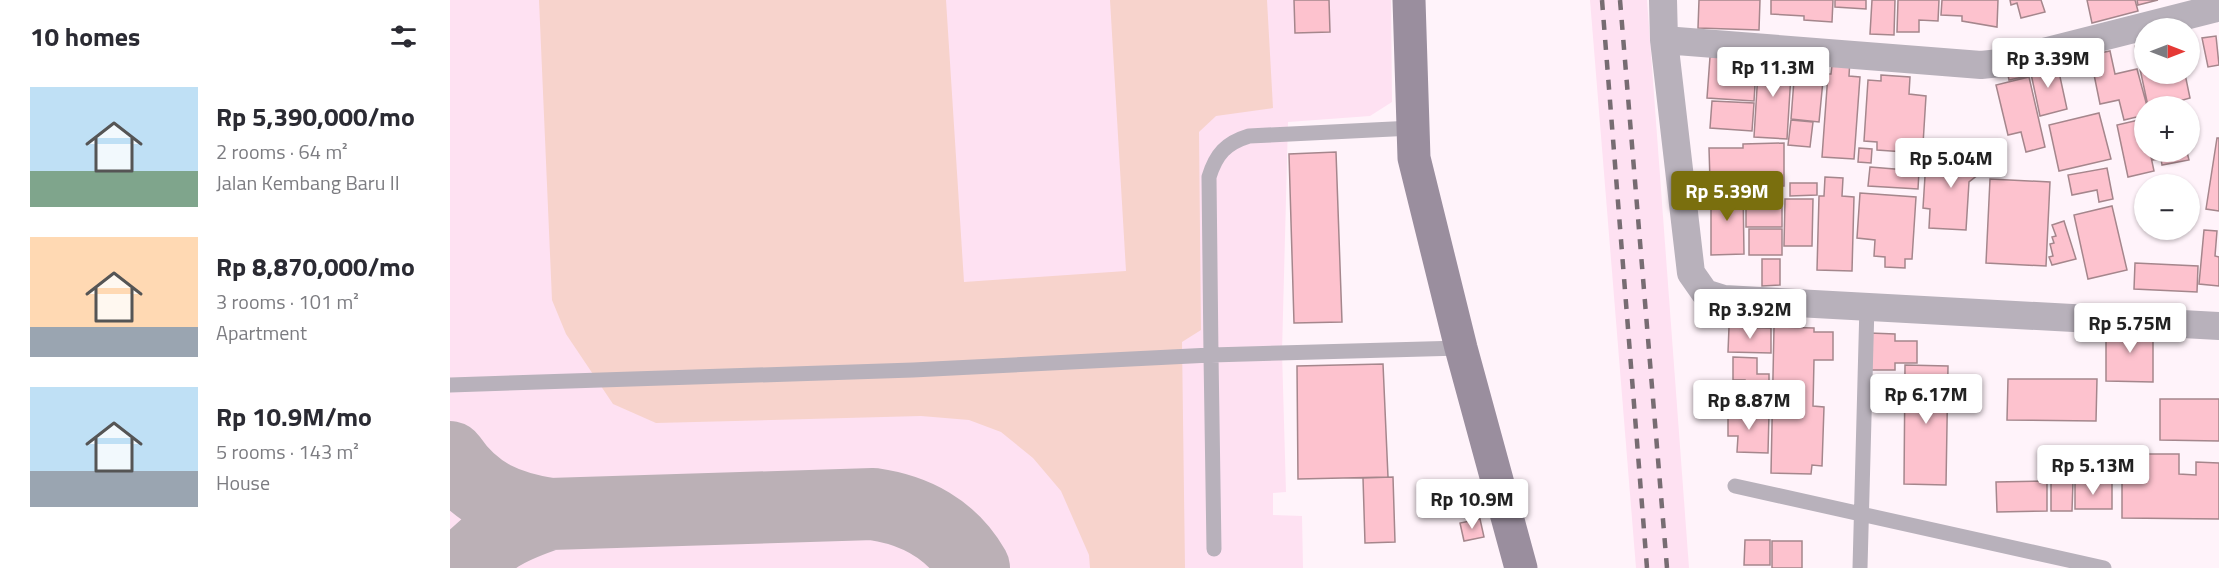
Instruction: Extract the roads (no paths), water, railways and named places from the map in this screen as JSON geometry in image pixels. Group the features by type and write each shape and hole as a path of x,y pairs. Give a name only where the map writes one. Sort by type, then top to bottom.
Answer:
{"street":[{"path":"1409,0 1414,158 1461,348 1521,568"},
{"path":"1663,0 1664,40 1691,273 1705,293 1724,299 2219,326"},
{"path":"1664,40 1981,65 2000,63 2215,12"}],"lane":[{"path":"1214,549 1209,177 1221,150 1233,140 1249,136 1413,128"},
{"path":"1860,568 1859,512 1867,305"},
{"path":"450,385 913,370 1211,355 1461,348"},
{"path":"1735,486 2104,568"}],"railway":[{"path":"1602,0 1647,568"},
{"path":"1620,0 1667,568"}]}
